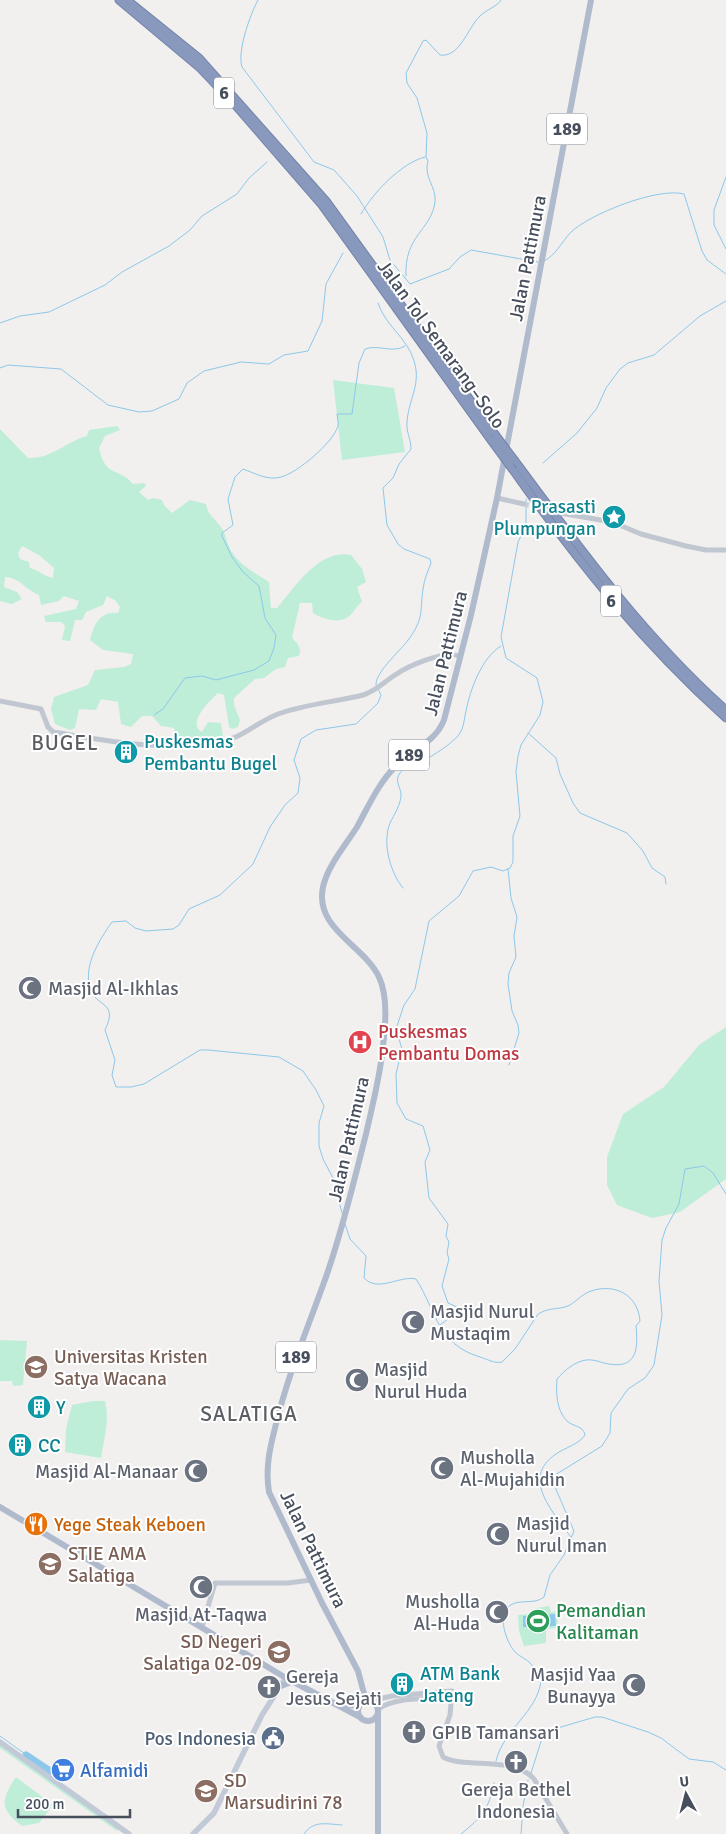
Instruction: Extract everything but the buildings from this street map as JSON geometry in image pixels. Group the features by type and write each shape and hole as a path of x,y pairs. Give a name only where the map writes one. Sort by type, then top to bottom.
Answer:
{"highway":[{"name":"Jalan Tol Semarang–Solo","path":"119,0 198,67 237,107 322,205 562,539 618,609 671,666 726,718"},
{"name":"Jalan Tol Semarang–Solo","path":"127,0 199,58 326,201 576,544 632,614 679,665 726,710"}],"main road":[{"name":"Jalan Pattimura","path":"368,1701 358,1671 311,1580 269,1492 268,1462 283,1395 310,1314 323,1287 346,1216 382,1054 384,998 377,974 330,922 322,902 323,888 332,866 393,769 431,740 439,732 444,720 497,498 509,428 542,268 591,0"},
{"path":"0,1508 280,1674 283,1683"},
{"path":"283,1683 294,1681"},
{"path":"193,1834 214,1813 262,1715 283,1683 294,1681 360,1717 378,1733"},
{"path":"336,1704 359,1706 368,1701 378,1710 378,1834"},
{"path":"359,1706 360,1717"},
{"path":"366,1721 375,1718 378,1710"},
{"path":"0,1742 128,1834"}],"street":[{"path":"497,498 524,504"},
{"path":"560,513 612,522 642,534 692,547 726,550"},
{"path":"0,701 41,710 48,727 53,732 130,745 164,747 222,742 278,714 307,705 364,695 395,674 418,663 452,654 460,656"},
{"path":"202,1627 215,1583 288,1583 311,1580"},
{"path":"368,1701 392,1696 452,1691 448,1723 439,1746 445,1758 517,1769 532,1776 567,1834"},
{"path":"378,1710 386,1704 404,1701 452,1698"}],"green space":[{"path":"333,380 394,388 405,452 342,460"},
{"path":"117,426 120,430 105,436 99,448 102,458 109,468 133,484 144,483 146,486 139,492 148,500 153,498 162,500 172,513 190,500 206,504 208,511 223,530 229,547 238,560 269,582 271,608 277,608 308,571 328,558 339,554 351,555 362,569 366,582 357,587 362,602 348,617 340,620 326,619 313,613 312,603 300,603 292,638 299,646 299,656 288,658 285,667 276,669 264,678 255,679 234,698 234,705 240,720 238,727 232,729 229,727 224,695 218,693 205,706 198,718 198,728 202,732 208,722 221,723 223,736 217,739 217,742 203,743 201,740 178,741 174,728 161,726 152,716 142,716 131,727 121,724 118,702 101,699 96,710 79,709 75,728 70,730 55,724 51,709 54,697 88,685 95,670 124,667 131,664 133,654 103,650 90,640 96,624 102,616 118,613 120,607 116,601 107,596 103,605 86,612 82,620 75,620 70,641 62,640 65,626 61,622 46,622 44,616 76,609 79,601 64,596 59,601 41,605 39,595 19,582 5,577 4,587 17,592 22,599 12,604 0,601 0,429 28,458 37,458 51,453 87,436 89,430","holes":["22,546 39,555 54,568 53,578 30,568 29,562 20,559 18,553"]},
{"path":"726,1027 726,1179 680,1212 652,1218 617,1205 607,1185 607,1157 623,1114 664,1087 699,1045"},
{"path":"0,1340 27,1341 23,1385 13,1386 12,1381 0,1381"},
{"path":"105,1401 106,1408 106,1430 101,1458 65,1452 66,1429 72,1405"},
{"name":"Pemandian Kalitaman","path":"549,1606 551,1612 557,1611 558,1628 546,1629 546,1643 524,1646 519,1631 518,1615 534,1614 536,1608"},
{"path":"0,1744 120,1829 117,1831 0,1748"},
{"path":"16,1777 53,1805 39,1823 22,1826 6,1809 5,1799 7,1792"}],"water":[{"path":"555,1614 556,1626 523,1627 523,1616"}],"waterway":[{"path":"258,0 251,15 243,43 241,52 242,67 314,162 334,170 357,196 383,237 390,260 410,284 449,269 460,257 471,250 538,262"},
{"path":"406,276 409,251 433,212 435,202 434,192 427,172 427,133 417,98 407,83 406,73 423,41 426,40 440,55 447,55 453,52 480,16 501,0"},
{"path":"361,214 388,180 407,165 425,157"},
{"path":"0,323 20,316 49,312 105,285 122,272 169,246 190,230 202,216 237,194 249,178 267,162"},
{"path":"726,177 714,210 714,225 726,249"},
{"path":"544,261 555,252 570,233 592,218 642,198 672,193 684,194 702,251 707,260 726,274"},
{"path":"0,368 8,365 61,369 108,405 139,412 152,411 179,399 187,383 204,371 241,362 269,364 284,355 308,351 322,321 326,284 343,253"},
{"path":"543,463 577,433 597,408 606,388 620,369 628,363 654,355 700,316 726,301"},
{"path":"376,685 380,673 407,641 418,623 426,576 431,563 430,559 404,549 398,544 387,525 383,488 393,478 399,464 411,449 407,422 415,388 416,371 410,351 388,322 378,303"},
{"path":"154,715 163,709 185,678 202,676 216,680 254,670 269,661 274,648 276,635 265,618 259,586 243,572 232,557 222,536 222,533 233,525 228,499 235,477 243,469 266,477 276,478 288,474 305,464 322,449 335,433 338,425 337,414 352,414 359,363 365,349 395,349 405,346"},
{"path":"440,1325 448,1319 457,1307 448,1303 442,1286 449,1259 447,1253 449,1242 446,1236 448,1224 429,1198 425,1162 430,1150 423,1126 406,1119 397,1103 396,1074 402,1049 396,1029 404,1005 415,989 429,921 459,896 473,871 491,867 503,871 510,868 513,862 513,836 520,816 516,772 518,756 521,745 540,715 543,702 537,678 506,658 501,637 518,542 526,526 526,499"},
{"path":"403,888 394,874 387,848 390,823 401,798 398,776 404,770 434,755 457,737 462,728 470,694 478,675 488,658 501,646"},
{"path":"342,1213 333,1178 323,1159 319,1146 319,1123 324,1106 303,1071 279,1057 200,1050 144,1084 131,1087 116,1087 112,1075 115,1060 105,1030 109,1021 108,1009 93,994 88,979 94,953 112,922 126,921 135,928 146,931 173,929 179,925 189,909 220,895 253,864 270,827 285,805 298,793 300,778 294,760 301,739 316,730 356,724 378,703 381,695 378,689"},
{"path":"528,733 556,758 560,774 573,803 580,813 627,833 643,851 652,868 665,877 666,884"},
{"path":"508,869 511,898 517,917 514,936 516,957 509,973 508,984 512,1011 519,1033 509,1065"},
{"path":"496,1761 506,1739 533,1702 541,1681 533,1666 515,1652 509,1643 503,1624 504,1613 507,1608 515,1603 540,1600 544,1597 550,1575 564,1555 574,1531 555,1487 555,1475 602,1446 610,1433 611,1413 628,1389 645,1378 654,1365 662,1315 659,1281 662,1240 666,1228 679,1204 685,1169 704,1166 713,1173 726,1194"},
{"path":"345,1224 350,1239 366,1256 364,1278 376,1284 410,1278 416,1279 446,1335 466,1351 494,1362 502,1362 515,1349 538,1314 546,1310 568,1306 591,1291 600,1289 617,1290 624,1293 635,1304 640,1321 636,1326 636,1349 631,1360 619,1365 592,1360 582,1361 570,1367 557,1379 557,1395 563,1417 569,1423 582,1429 585,1435 575,1444 556,1454 545,1464 540,1474 540,1485 550,1507 572,1539"},
{"path":"531,1773 544,1732 595,1717 602,1717 648,1732 661,1738 689,1759 713,1762 726,1770"},
{"path":"0,1736 25,1754"},
{"path":"26,1755 50,1771"},
{"path":"521,1834 523,1806 528,1780"},
{"path":"461,1834 474,1823 487,1806 494,1783"},
{"path":"304,1834 316,1825 342,1825"}],"tunnel":[{"path":"524,504 552,511"}],"place":[{"name":"Prasasti Plumpungan","path":"614,517"},
{"name":"Puskesmas Pembantu Bugel","path":"126,752"},
{"name":"Masjid Al-Ikhlas","path":"30,988"},
{"name":"Puskesmas Pembantu Domas","path":"360,1042"},
{"name":"Masjid Nurul Mustaqim","path":"413,1322"},
{"name":"Universitas Kristen Satya Wacana","path":"36,1367"},
{"name":"Masjid Nurul Huda","path":"357,1380"},
{"name":"Y","path":"39,1407"},
{"name":"CC","path":"20,1445"},
{"name":"Musholla Al-Mujahidin","path":"442,1468"},
{"name":"Masjid Al-Manaar","path":"196,1471"},
{"name":"Yege Steak Keboen","path":"36,1524"},
{"name":"Masjid Nurul Iman","path":"498,1534"},
{"name":"STIE AMA Salatiga","path":"50,1564"},
{"name":"Masjid At-Taqwa","path":"201,1587"},
{"name":"Musholla Al-Huda","path":"497,1612"},
{"name":"Pemandian Kalitaman","path":"538,1621"},
{"name":"SD Negeri Salatiga 02-09","path":"279,1652"},
{"name":"ATM Bank Jateng","path":"402,1684"},
{"name":"Masjid Yaa Bunayya","path":"634,1685"},
{"name":"Gereja Jesus Sejati","path":"269,1687"},
{"name":"GPIB Tamansari","path":"414,1732"},
{"name":"Pos Indonesia","path":"273,1738"},
{"name":"Gereja Bethel Indonesia","path":"516,1762"},
{"name":"Alfamidi","path":"63,1770"},
{"name":"SD Marsudirini 78","path":"206,1791"}],"district":[{"name":"BUGEL","path":"65,743"},
{"name":"SALATIGA","path":"249,1414"}]}
